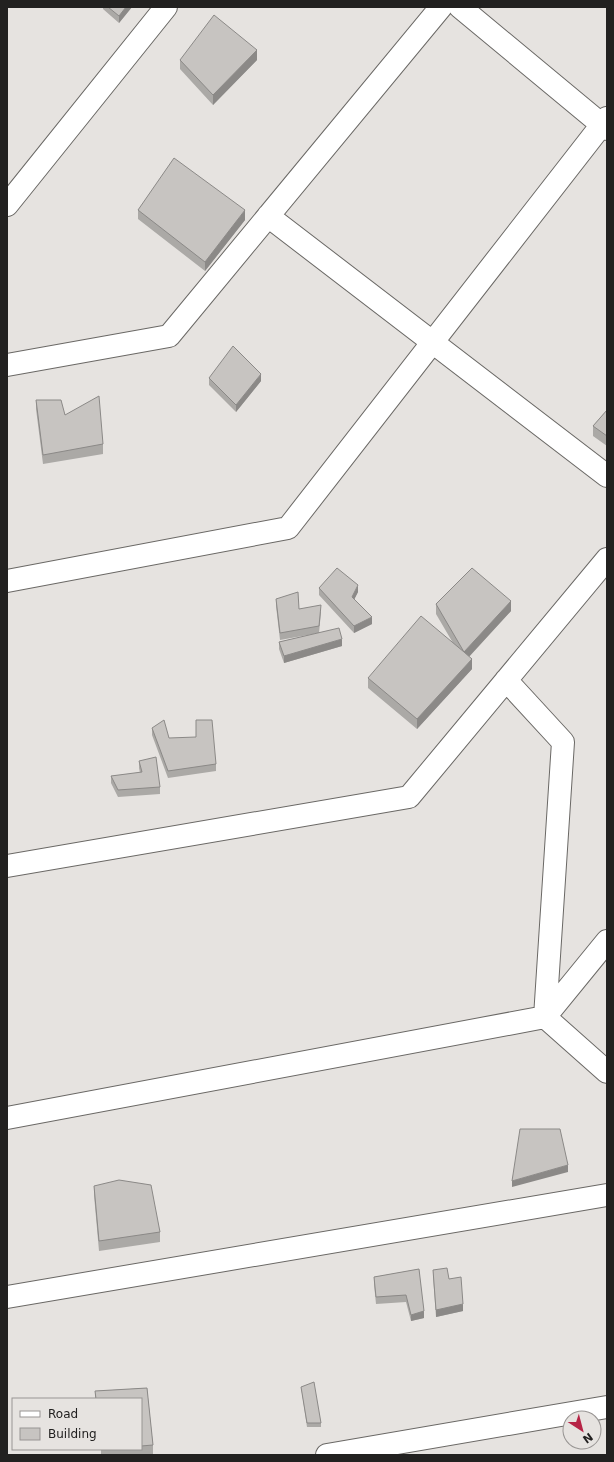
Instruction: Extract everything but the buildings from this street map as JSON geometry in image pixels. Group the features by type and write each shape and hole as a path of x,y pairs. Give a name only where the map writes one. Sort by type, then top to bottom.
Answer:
{"street":[{"path":"7,205 166,7"},
{"path":"7,365 169,336 441,7"},
{"path":"7,581 288,528 432,342 605,124 460,7"},
{"path":"268,216 607,476"},
{"path":"7,866 409,797 607,559"},
{"path":"506,680 562,742 545,1017"},
{"path":"7,1118 545,1017 607,941"},
{"path":"545,1017 607,1072"},
{"path":"7,1297 607,1195"},
{"path":"327,1455 607,1407"}]}
